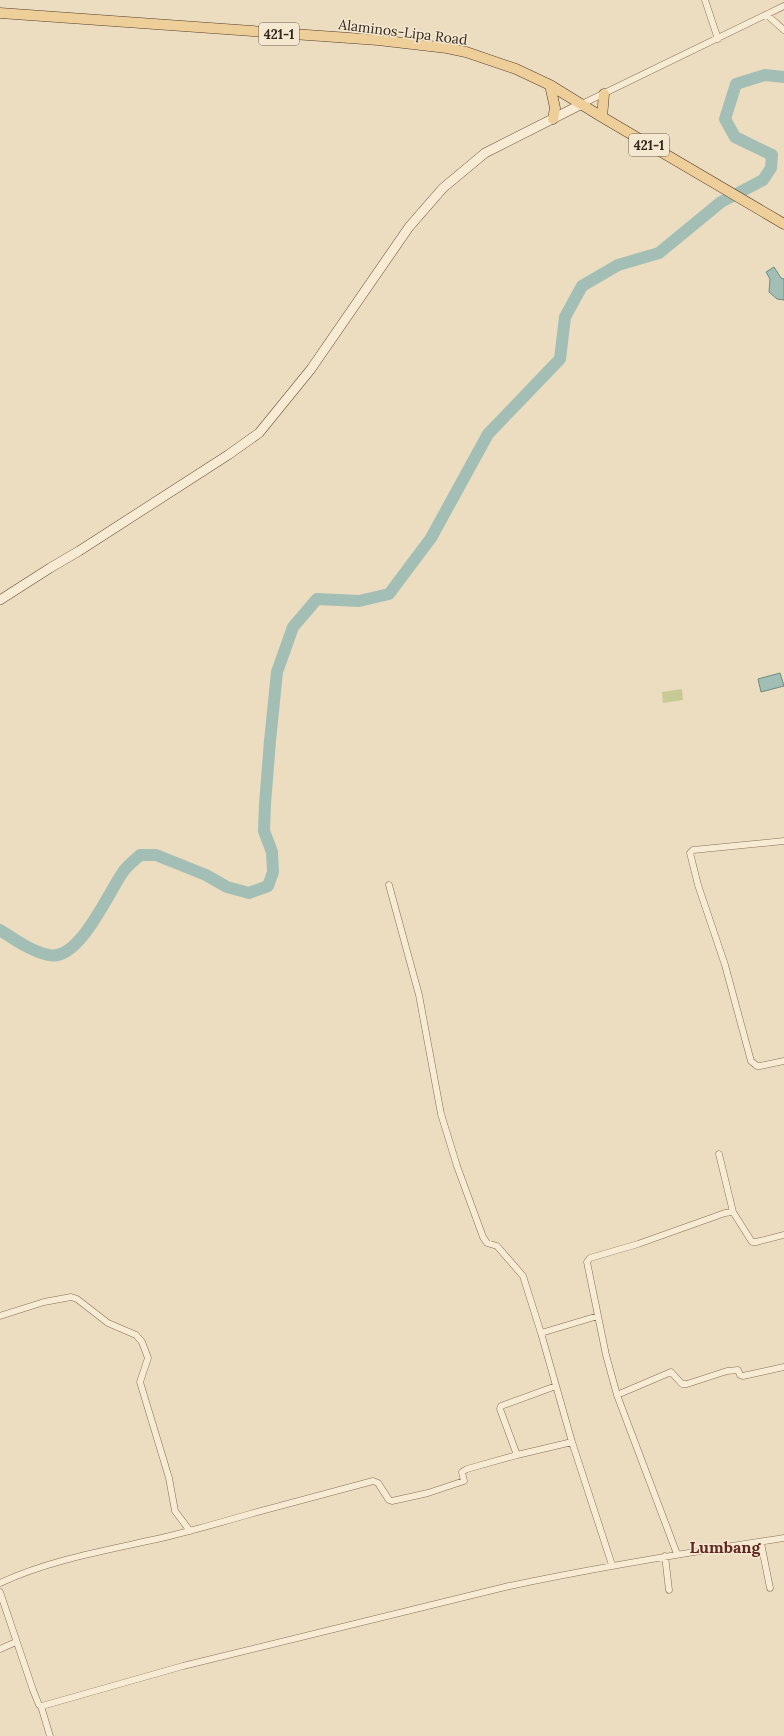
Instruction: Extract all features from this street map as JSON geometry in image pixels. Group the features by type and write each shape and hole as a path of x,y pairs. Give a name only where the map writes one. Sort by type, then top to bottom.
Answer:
{"main road":[{"name":"Alaminos-Lipa Road","path":"0,13 378,40 447,48 491,59 550,85 784,224"},
{"path":"550,85 555,108 553,119"},
{"path":"602,117 604,94"}],"street":[{"path":"705,0 718,39"},
{"path":"0,600 79,552 228,455 259,433 311,369 410,228 442,188 485,153 784,6"},
{"path":"767,15 784,30"},
{"path":"784,841 693,850 690,853 698,885 725,965 751,1061 757,1066 760,1066 784,1061"},
{"path":"389,885 419,995 441,1114 457,1166 486,1243 497,1246 523,1276 572,1442 612,1566"},
{"path":"719,1154 733,1212 752,1242 784,1235"},
{"path":"677,1554 617,1396 606,1355 587,1268 587,1262 590,1258 638,1244 725,1213 733,1212"},
{"path":"0,1316 44,1302 71,1297 77,1299 108,1323 136,1335 142,1342 148,1358 140,1382 169,1478 175,1511 190,1531"},
{"path":"541,1333 598,1316"},
{"path":"617,1396 671,1372 682,1384 687,1384 727,1371 738,1370 740,1375 743,1376 784,1366"},
{"path":"517,1454 500,1409 502,1406 556,1386"},
{"path":"0,1583 17,1575 56,1562 190,1531 373,1481 378,1483 387,1498 392,1501 428,1493 464,1481 462,1472 467,1469 517,1454 572,1442"},
{"path":"41,1706 183,1666 505,1587 665,1556 761,1543 784,1538"},
{"path":"761,1543 770,1588"},
{"path":"665,1556 670,1590"},
{"path":"0,1592 16,1642 36,1697 41,1706 50,1736"},
{"path":"0,1649 16,1642"}],"green space":[{"path":"682,689 683,700 663,703 662,692"}],"water":[{"path":"774,267 781,278 784,279 784,300 777,299 769,292 770,279 766,272"},
{"path":"780,673 784,686 761,692 758,679"}],"waterway":[{"path":"0,930 23,945 36,951 49,955 60,954 71,948 82,937 92,924 123,872 140,855 156,855 206,875 227,887 249,893 268,886 273,872 272,852 264,831 270,741 277,672 293,627 317,599 359,601 389,594 431,538 488,434 560,359 565,317 582,286 618,265 659,253 721,202 763,180 771,168 772,155 735,137 725,119 736,84 765,75 784,77"}],"district":[{"name":"Lumbang","path":"725,1547"}]}
